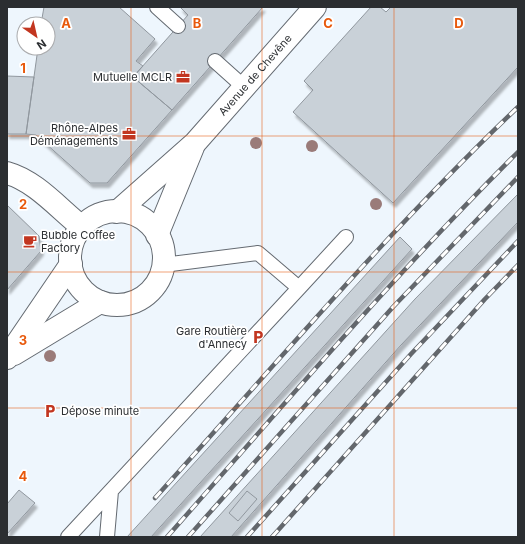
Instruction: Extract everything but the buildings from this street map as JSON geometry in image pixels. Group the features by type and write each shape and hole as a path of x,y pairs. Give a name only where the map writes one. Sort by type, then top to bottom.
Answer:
{"street":[{"name":"Avenue de Chevêne","path":"117,212 195,142 315,7"},
{"name":"Avenue de Chevêne","path":"157,235 195,142"},
{"path":"7,172 16,175 30,184 82,227"},
{"path":"117,212 138,217 151,226 163,249 163,265 154,287 140,299 122,305 110,305 93,298 80,287 72,272 70,264 74,240 82,227 98,216 117,212"},
{"path":"8,358 70,264"},
{"path":"8,358 100,302"}],"lane":[{"path":"157,7 178,26"},
{"path":"215,61 244,87"},
{"path":"68,537 346,237"},
{"path":"163,265 258,253 299,288"},
{"path":"106,537 111,491"}],"railway":[{"path":"155,498 378,250 470,154 518,107"},
{"path":"167,537 383,293 427,245 518,152"},
{"path":"188,537 393,307 518,177"},
{"path":"247,537 411,354 518,241"},
{"path":"272,537 485,299 518,265"}],"place":[{"name":"Mutuelle MCLR","path":"183,77"},
{"name":"Rhône-Alpes Déménagements","path":"129,134"},
{"name":"Bubble Coffee Factory","path":"30,241"},
{"name":"Gare Routière d'Annecy","path":"258,337"},
{"name":"Dépose minute","path":"50,411"}]}
